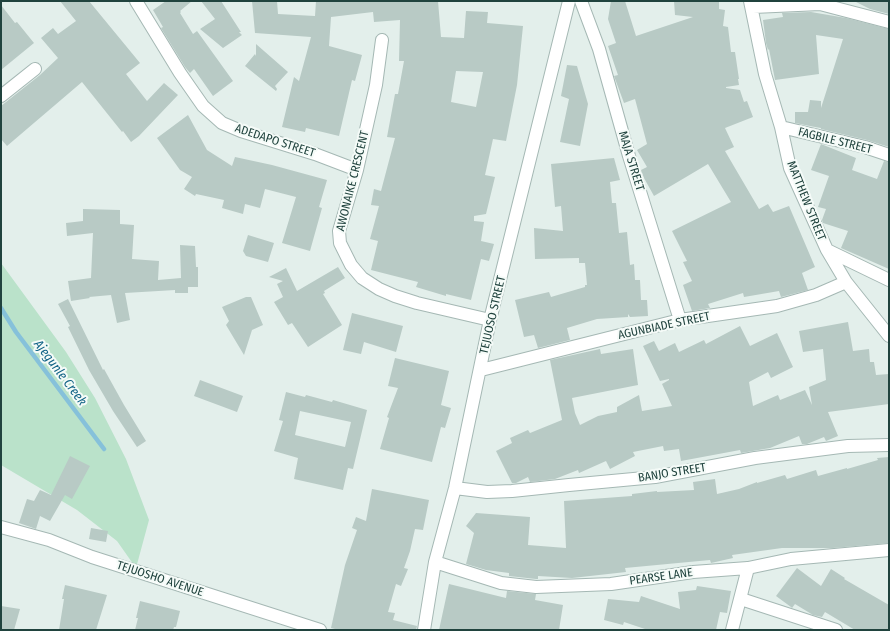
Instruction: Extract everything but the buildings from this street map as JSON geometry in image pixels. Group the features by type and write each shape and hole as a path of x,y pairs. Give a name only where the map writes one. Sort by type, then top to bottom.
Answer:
{"street":[{"name":"ADEDAPO STREET","path":"136,1 180,73 198,99 203,106 222,123 241,131 300,149 357,170"},
{"name":"TEJUOSO STREET","path":"424,630 435,562 455,488 490,320 569,1"},
{"name":"MAJA STREET","path":"581,1 599,49 629,156 680,320"},
{"path":"752,4 821,3 889,22"},
{"name":"MATTHEW STREET","path":"752,4 765,74 781,127 790,168 827,250 846,282 889,336"},
{"name":"AWONAIKE CRESCENT","path":"382,40 376,85 357,170 339,231 340,243 351,265 362,278 379,289 395,296 451,312 490,320"},
{"path":"1,96 35,69"},
{"name":"FAGBILE STREET","path":"781,127 865,147 889,155"},
{"path":"827,250 889,280"},
{"name":"AGUNBIADE STREET","path":"480,370 680,320 777,306 816,295 846,282"},
{"name":"BANJO STREET","path":"455,488 487,492 512,491 655,477 755,458 848,446 889,445"},
{"name":"TEJUOSHO AVENUE","path":"1,527 49,540 92,557 320,630"},
{"name":"PEARSE LANE","path":"435,562 501,583 536,587 611,584 693,572 748,568 791,559 889,550"},
{"path":"732,630 748,568"},
{"path":"741,599 836,630"}],"green space":[{"path":"1,263 66,352 95,398 126,459 149,520 136,568 117,541 77,510 1,465"}],"waterway":[{"name":"Ajegunle Creek","path":"1,308 16,332 104,449"}]}
